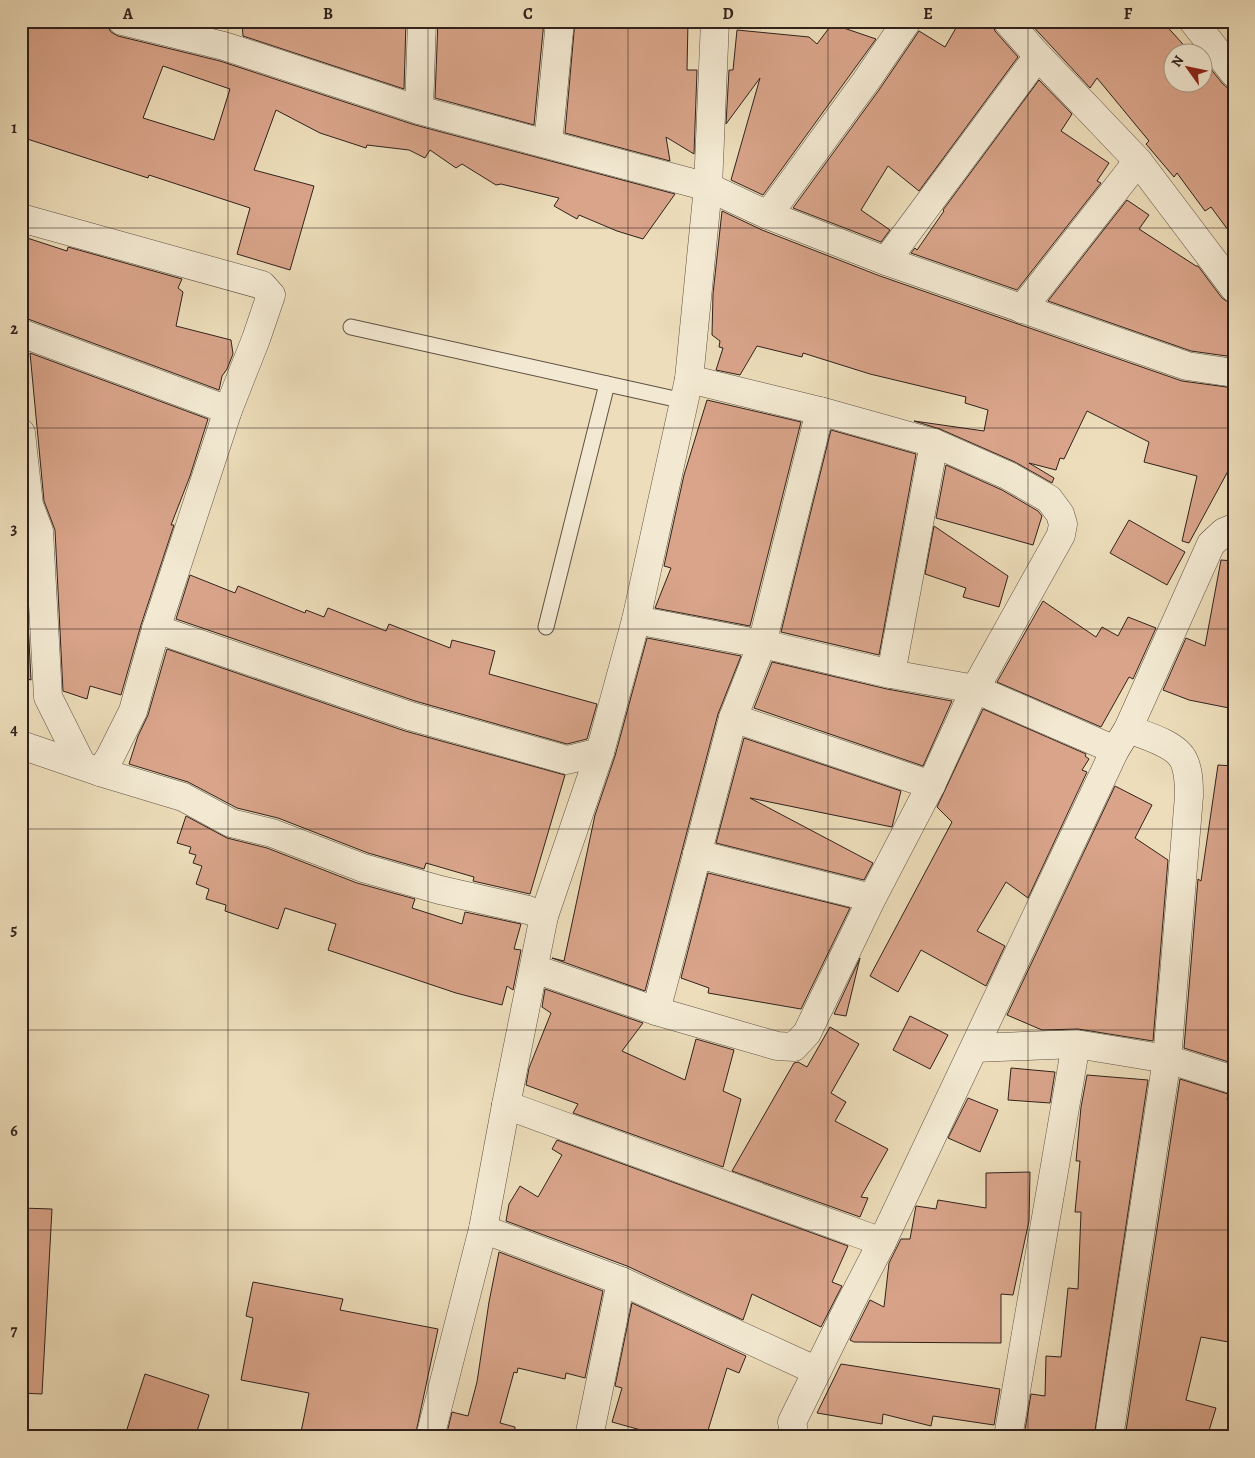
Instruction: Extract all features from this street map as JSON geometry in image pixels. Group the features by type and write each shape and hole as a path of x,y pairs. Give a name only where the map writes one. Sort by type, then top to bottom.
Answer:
{"street":[{"path":"122,21 222,34 419,110 708,187 768,215 886,261 1188,366 1234,373"},
{"path":"419,110 422,21"},
{"path":"548,144 560,21"},
{"path":"430,1437 483,1229 544,916 600,752 636,620 686,390 708,187 714,21"},
{"path":"768,215 866,81 907,21"},
{"path":"1007,21 1138,161 1234,288"},
{"path":"1193,21 1234,72"},
{"path":"886,261 1038,56"},
{"path":"1022,309 1138,161"},
{"path":"21,218 262,285 271,295 228,410 156,629 133,711 110,757 91,768"},
{"path":"21,333 228,410"},
{"path":"535,969 656,1012 777,1046 794,1047 807,1033 872,898 932,785 975,689 1061,535 1062,524 1060,514 1049,499 1009,476 934,444 820,410 686,390"},
{"path":"656,1012 733,718 762,644 820,410"},
{"path":"21,433 29,504 39,531 48,697 91,768"},
{"path":"890,674 934,444"},
{"path":"795,1437 792,1422 882,1242 975,1048 1211,544 1224,532 1234,528"},
{"path":"636,620 762,644 890,674 975,689 1121,739 1161,742 1174,749 1184,759 1188,775 1189,796 1167,1059 1108,1437"},
{"path":"156,629 410,716 567,760 600,752"},
{"path":"733,718 932,785"},
{"path":"21,745 183,797 231,823 272,833 363,868 440,890 528,910 544,916"},
{"path":"697,854 872,898"},
{"path":"975,1048 1076,1044 1167,1059 1234,1080"},
{"path":"1008,1437 1076,1044"},
{"path":"506,1105 882,1242"},
{"path":"483,1229 621,1281 817,1371"},
{"path":"589,1437 621,1281"}],"lane":[{"path":"350,327 607,384 686,390"},
{"path":"546,627 607,384"}],"building":[{"path":"21,21 107,21 107,26 111,32 118,36 220,61 415,125 675,194 643,239 617,231 579,215 577,219 554,206 559,198 501,184 496,185 462,164 456,168 430,150 425,158 409,150 367,145 366,148 320,133 276,110 254,170 314,186 290,270 237,254 250,208 149,175 148,178 21,137","holes":["163,66 230,89 214,140 143,118"]},
{"path":"242,21 406,21 404,89 243,36"},
{"path":"438,21 544,21 534,125 435,98"},
{"path":"575,21 688,21 687,70 697,70 694,154 666,137 670,161 565,133"},
{"path":"960,21 992,21 995,31 1018,57 919,191 888,166 861,210 890,230 881,242 793,208 879,90 919,31 945,47"},
{"path":"1028,21 1162,21 1181,42 1162,42 1162,92 1212,92 1212,70 1234,94 1234,238 1211,207 1205,211 1177,173 1174,177 1146,144 1149,141 1097,78 1090,88"},
{"path":"832,24 876,39 763,195 731,180 760,78 726,124 729,70 733,70 737,30 809,37 817,44"},
{"path":"1039,80 1072,114 1061,131 1109,163 1097,181 1101,183 1017,290 911,253 915,248 917,250 943,210"},
{"path":"1127,200 1149,215 1139,229 1198,266 1222,298 1234,303 1234,357 1191,351 1048,301"},
{"path":"722,211 762,230 880,276 1182,381 1234,388 1234,460 1189,543 1182,541 1197,476 1144,462 1149,442 1087,411 1064,459 1060,458 1056,470 1029,463 1054,478 1052,483 1015,462 940,429 914,421 984,431 988,410 965,403 966,397 870,374 803,353 802,357 757,346 740,375 716,370 723,348 719,347 720,341 712,335 713,294"},
{"path":"21,236 67,251 68,247 182,279 178,288 183,292 176,326 231,340 233,354 222,376 219,390 28,319"},
{"path":"30,353 208,419 190,476 171,525 174,525 141,625 121,695 90,686 87,699 63,691 55,530 44,501"},
{"path":"707,400 801,422 750,626 655,608 671,568 664,566 684,475"},
{"path":"831,430 916,454 879,655 781,632"},
{"path":"946,465 1002,490 1038,511 1042,516 1033,545 936,518"},
{"path":"1129,520 1185,552 1167,585 1110,553"},
{"path":"934,526 1008,576 999,607 963,597 966,588 925,574"},
{"path":"21,541 24,543 31,680 21,677"},
{"path":"1221,560 1234,561 1234,709 1189,700 1163,690 1186,638 1205,646"},
{"path":"190,575 235,593 238,586 305,613 306,610 324,617 328,608 386,631 389,624 450,648 452,640 495,651 489,674 597,704 587,739 567,744 415,701 176,619"},
{"path":"1043,601 1096,637 1102,627 1118,636 1128,617 1156,628 1133,679 1129,677 1101,727 997,682"},
{"path":"647,638 741,656 718,714 645,991 552,958 564,961 595,815 615,756"},
{"path":"167,649 405,731 565,775 530,894 473,881 474,877 426,863 424,869 368,853 278,818 237,808 188,782 129,764 138,736 148,715"},
{"path":"772,662 887,689 952,701 923,766 754,708"},
{"path":"983,709 1086,754 1085,756 1089,759 1082,770 1087,772 1028,898 1006,882 977,931 1005,946 986,986 921,950 898,992 870,976 952,822 937,807"},
{"path":"744,738 901,791 892,827 750,798 873,863 864,880 716,843"},
{"path":"1218,765 1234,766 1234,1049 1232,1063 1184,1048 1198,879 1201,881"},
{"path":"1115,786 1152,805 1135,838 1168,860 1153,1041 1078,1029 1042,1030 1007,1015"},
{"path":"186,816 227,838 267,848 357,883 415,899 412,908 462,924 465,912 521,924 514,949 521,950 513,990 507,986 502,1005 456,993 328,950 336,924 285,908 278,929 225,911 226,905 206,899 209,889 196,884 202,866 193,863 196,855 189,853 191,847 177,843"},
{"path":"708,873 850,908 801,1009 708,993 709,988 681,978"},
{"path":"860,958 846,1016 834,1014"},
{"path":"545,989 643,1023 622,1051 685,1080 696,1039 734,1050 723,1091 741,1099 723,1167 573,1113 578,1104 526,1085 529,1068 551,1013 542,1007"},
{"path":"910,1016 948,1035 930,1069 893,1050"},
{"path":"830,1027 859,1044 831,1093 846,1102 835,1121 888,1149 861,1197 868,1198 860,1217 732,1171 794,1063 798,1062 807,1067"},
{"path":"1011,1068 1055,1072 1050,1103 1008,1100"},
{"path":"1087,1075 1148,1080 1094,1437 1036,1437 1036,1432 1025,1430 1031,1394 1045,1396 1046,1356 1061,1357 1068,1288 1078,1289 1081,1212 1075,1212 1080,1161 1076,1161 1081,1107"},
{"path":"1180,1079 1228,1094 1227,1100 1234,1102 1234,1343 1201,1337 1186,1400 1216,1408 1207,1437 1125,1437"},
{"path":"968,1098 998,1110 980,1152 948,1138"},
{"path":"557,1140 848,1246 832,1282 842,1286 821,1327 752,1294 743,1320 627,1266 506,1221 509,1204 520,1186 538,1197 562,1155 552,1149"},
{"path":"1030,1172 1029,1221 1013,1295 1001,1294 1001,1343 854,1342 850,1340 870,1300 884,1307 889,1263 901,1239 910,1239 916,1206 936,1209 938,1200 986,1208 986,1173"},
{"path":"21,1208 52,1209 42,1394 21,1393"},
{"path":"499,1252 603,1291 585,1378 566,1373 565,1379 518,1368 517,1373 514,1372 500,1423 515,1427 514,1437 446,1437 452,1412 468,1416 477,1382 489,1302"},
{"path":"253,1282 343,1299 340,1310 438,1329 415,1437 300,1437 309,1393 241,1380 253,1318 246,1316"},
{"path":"632,1303 746,1356 739,1373 727,1368 706,1437 666,1437 612,1422 622,1388 615,1386"},
{"path":"841,1364 1000,1389 994,1425 933,1416 931,1426 883,1414 882,1424 817,1413"},
{"path":"145,1374 209,1395 195,1437 132,1437 133,1431 127,1429"}]}
